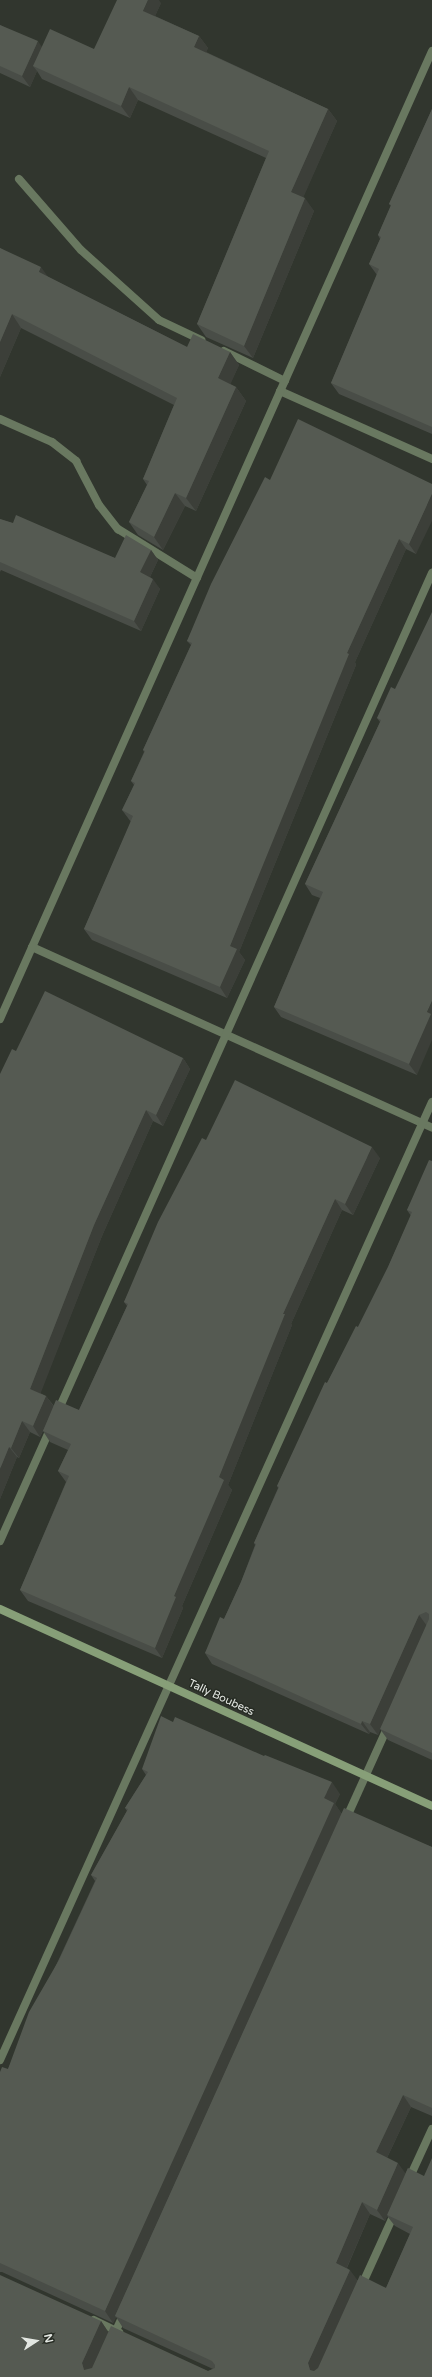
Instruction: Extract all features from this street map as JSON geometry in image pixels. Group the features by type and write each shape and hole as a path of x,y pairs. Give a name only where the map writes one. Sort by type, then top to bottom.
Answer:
{"street":[{"path":"0,1019 432,51"},
{"path":"19,179 81,250 159,320 285,381"},
{"path":"280,391 432,459"},
{"path":"0,419 52,442 76,461 99,505 118,529 197,578"},
{"path":"0,1541 432,573"},
{"path":"32,947 432,1128"},
{"path":"0,2060 432,1102"},
{"name":"Tally Boubess","path":"0,1609 432,1806"},
{"path":"342,1827 391,1720"},
{"path":"406,2187 432,2129"},
{"path":"357,2297 399,2202"},
{"path":"107,2350 129,2301"},
{"path":"87,2317 129,2336"}],"building":[{"path":"117,0 148,0 143,11 199,36 194,47 328,109 291,192 305,198 244,346 197,324 269,151 129,87 121,106 33,66 50,29 94,49"},
{"path":"0,25 38,41 22,76 0,66"},
{"path":"432,109 432,427 331,383 379,269 369,264 381,237 378,235 391,205 389,204"},
{"path":"0,248 41,267 39,272 187,347 193,334 230,352 218,378 236,387 186,498 175,493 154,537 129,522 149,481 143,479 177,398 12,314 0,342"},
{"path":"298,419 432,484 432,494 409,544 399,539 347,653 349,654 230,946 237,949 220,987 84,929 133,816 122,810 135,783 131,781 145,751 143,750 192,643 187,641 211,584 265,477 270,480"},
{"path":"16,515 115,558 126,535 151,550 140,572 153,579 134,621 0,562 0,519 13,523"},
{"path":"432,612 432,1001 427,1012 431,1014 409,1064 274,1007 323,892 305,884 381,720 377,718 391,687 395,689"},
{"path":"45,991 183,1058 156,1115 146,1110 94,1225 30,1389 46,1396 33,1426 22,1421 11,1448 9,1447 0,1469 0,1074 12,1049 16,1051"},
{"path":"235,1080 372,1147 345,1204 335,1199 283,1314 285,1314 219,1477 224,1480 174,1596 176,1597 155,1648 20,1590 69,1476 58,1471 71,1444 43,1431 56,1400 79,1410 128,1304 124,1302 158,1222 202,1138 206,1140"},
{"path":"429,1160 432,1161 432,1753 380,1729 429,1619 429,1614 426,1612 419,1615 370,1724 362,1721 361,1724 205,1653 220,1617 224,1619 241,1582 256,1544 254,1543 279,1487 277,1486 325,1382 327,1383 356,1326 358,1327 388,1267 412,1212 407,1210"},
{"path":"161,1716 173,1722 175,1717 264,1756 265,1755 332,1782 324,1798 334,1803 105,2311 0,2263 0,2072 2,2067 8,2069 29,2012 59,1960 97,1878 91,1875 128,1809 125,1808 148,1772 142,1769"},
{"path":"344,1808 432,1847 432,2108 403,2095 376,2152 398,2163 377,2210 362,2202 336,2263 350,2270 308,2363 310,2370 314,2371 318,2368 360,2275 386,2288 413,2227 387,2215 408,2168 424,2176 432,2158 432,2377 0,2377 0,2275 101,2321 82,2363 84,2370 92,2368 111,2326 208,2371 215,2368 212,2361 115,2316"}]}
